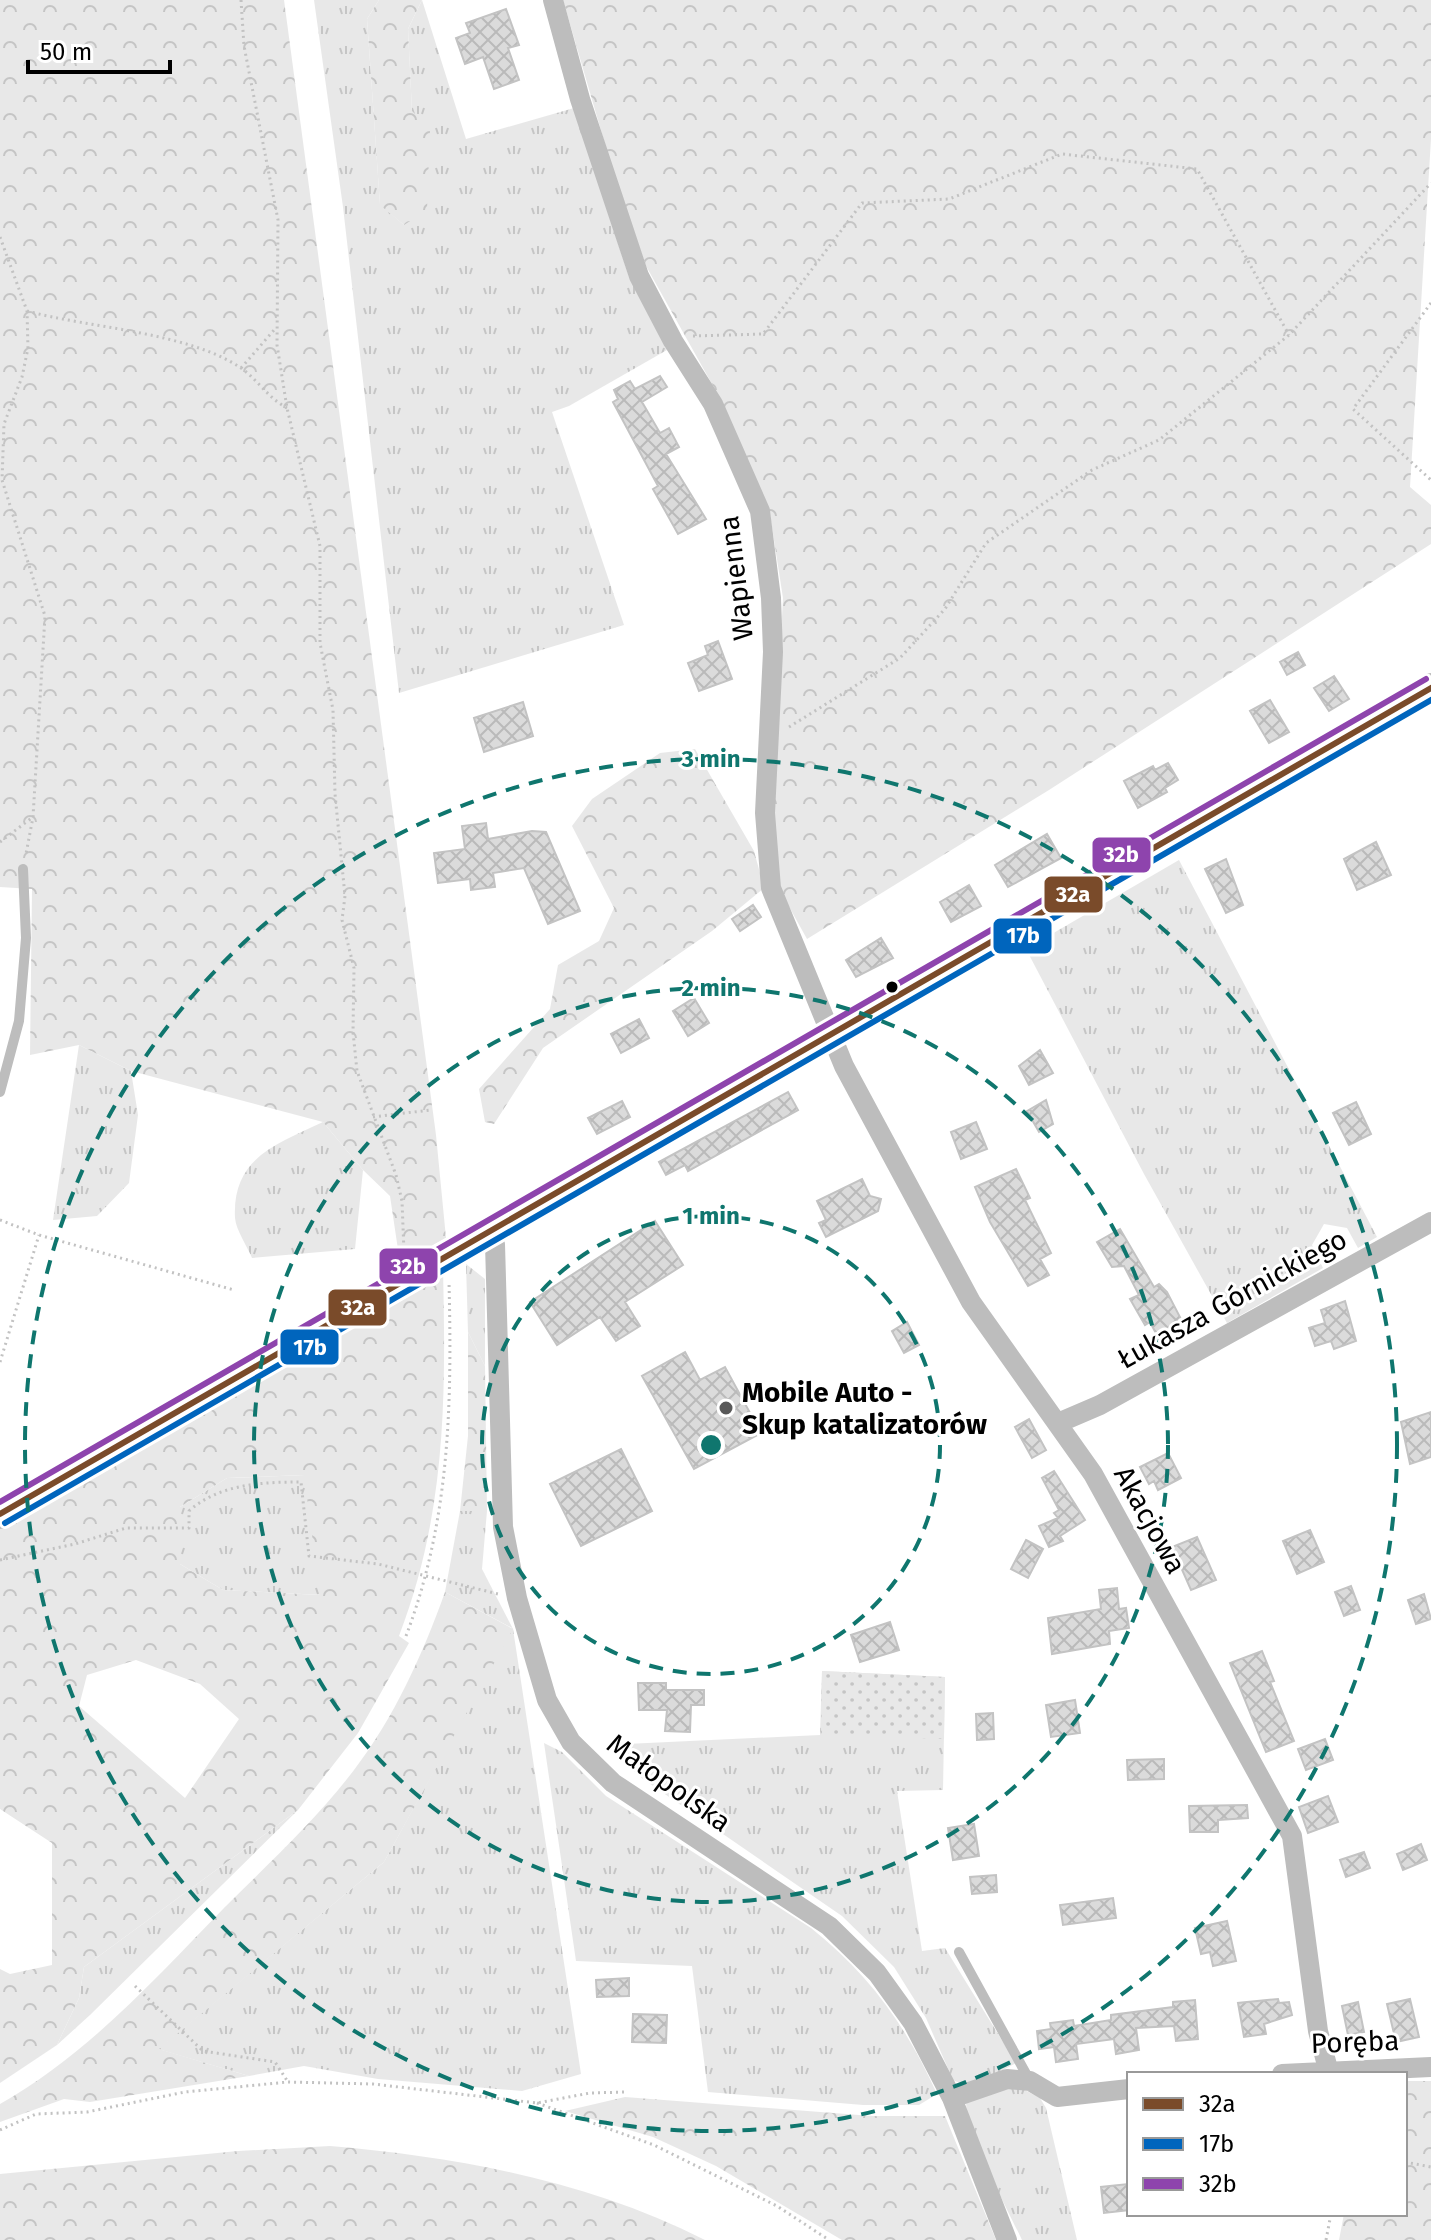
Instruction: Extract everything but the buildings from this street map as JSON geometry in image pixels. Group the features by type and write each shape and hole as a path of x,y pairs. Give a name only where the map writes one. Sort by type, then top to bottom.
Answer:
{"street":[{"name":"Wapienna","path":"553,0 580,99 639,276 670,336 713,404 760,511 771,598 765,813 771,888 833,1034"},
{"path":"0,1514 1431,688"},
{"name":"Akacjowa","path":"833,1034 844,1066 971,1302 1040,1404 1058,1423 1115,1513 1292,1836 1320,2042 1328,2069"},
{"name":"Łukasza Górnickiego","path":"1058,1423 1100,1405 1431,1222"},
{"name":"Małopolska","path":"488,1232 495,1244 497,1433 503,1527 517,1598 547,1700 571,1742 613,1783 829,1926 877,1973 913,2023 952,2098 1007,2240"},
{"name":"Poręba","path":"1300,2072 1431,2067"},
{"path":"952,2098 1007,2079 1030,2081 1057,2097 1127,2089"}],"lane":[{"path":"0,1092 19,1021 26,938 23,869"},
{"path":"959,1952 1030,2081"}],"path":[{"path":"241,0 244,46 278,220 276,328 287,408 320,546 320,643 333,710 335,794 345,896 342,920 354,968 353,1032 357,1071 399,1188 404,1259 409,1276"},
{"path":"670,336 763,334 862,203 949,199 1062,154 1197,169 1289,335"},
{"path":"769,739 900,658 945,609 986,543 1092,470 1159,440 1289,335 1431,183"},
{"path":"0,237 27,311 28,348 22,377 4,424 2,480 45,616 33,817 23,869"},
{"path":"1431,303 1353,409 1431,480"},
{"path":"27,311 188,345 241,368 274,401 287,408"},
{"path":"241,368 276,328"},
{"path":"0,842 33,817"},
{"path":"373,1117 430,1110"},
{"path":"0,1220 39,1235 234,1290"},
{"path":"0,1362 39,1235"},
{"path":"406,1636 427,1576 448,1458 451,1388 449,1285"},
{"path":"0,1560 75,1544 126,1528 189,1528 189,1511 204,1497 239,1487 301,1482 309,1556 378,1564 517,1598"},
{"path":"135,1986 203,2051 275,2062 288,2082"},
{"path":"0,2130 36,2114 87,2112 185,2092 288,2082 373,2084 537,2103 654,2145 777,2206 829,2240"},
{"path":"537,2103 590,2093 626,2092"},
{"path":"1407,2162 1431,2167"},
{"path":"1326,2240 1331,2216"}],"green space":[{"path":"0,0 284,0 436,1135 446,1238 400,1263 390,1196 363,1170 323,1122 131,1071 79,1045 30,1055 32,889 0,887"},
{"path":"314,0 379,0 367,19 380,204 404,225 412,112 408,29 422,0 466,139 574,108 629,277 667,350 569,406 552,412 624,625 399,693 343,207"},
{"path":"379,0 422,0 408,29 412,111 430,129 427,210 404,225 380,205 367,19"},
{"path":"563,0 1431,0 1431,139 1410,487 1431,505 1431,544 1049,790 807,939 777,885 771,823 783,598 769,508 717,393 646,266 616,182"},
{"path":"695,749 754,851 764,888 712,931 543,1048 494,1124 485,1122 479,1089 550,1009 558,965 599,941 614,908 572,826 592,799 660,753"},
{"path":"1179,860 1377,1237 1358,1248 1347,1228 1324,1224 1312,1245 1323,1268 1227,1323 1144,1174 1026,949"},
{"path":"79,1045 131,1071 138,1115 129,1183 97,1216 53,1220"},
{"path":"323,1122 363,1170 355,1249 252,1258 235,1218 241,1180 261,1155"},
{"path":"466,1264 485,1279 485,1366 468,1332"},
{"path":"443,1269 444,1364 440,1455 426,1545 399,1636 409,1643 358,1733 298,1810 84,1967 79,1998 57,2045 0,2083 0,1969 10,1974 52,1965 52,1843 0,1809 0,1525","holes":["304,1475 320,1595 223,1590 180,1564 180,1507 227,1478","136,1660 200,1684 239,1719 185,1798 79,1706 87,1675"]},
{"path":"468,1332 485,1366 487,1511 460,1511 468,1436"},
{"path":"305,1475 321,1595 223,1590 180,1564 180,1507 227,1478"},
{"path":"460,1511 487,1511 482,1569 513,1629 581,2074 522,2091 378,2079 304,2066 249,2076 158,2049 384,1862 512,1628 445,1592"},
{"path":"445,1592 513,1629 384,1862 159,2049 249,2076 90,2102 64,2099 0,2122 0,2104 62,2063 119,2014 324,1806 368,1750 395,1707"},
{"path":"822,1671 945,1677 943,1790 897,1791 922,1951 945,1948 1016,2063 985,2079 968,2083 953,2080 926,2018 894,1967 842,1916 643,1779 605,1745 820,1735"},
{"path":"822,1671 945,1677 944,1739 821,1735"},
{"path":"544,1743 562,1752 606,1796 811,1928 832,1946 868,1983 899,2024 937,2094 919,2105 863,2105 708,2092 692,1966 576,1961"},
{"path":"298,1810 57,2045 79,1998 84,1967"},
{"path":"1407,2081 1431,2081 1431,2240 1339,2240 1344,2216 1407,2216"},
{"path":"1017,2086 1040,2098 1046,2108 1077,2240 1022,2240 978,2146 967,2110 967,2099"},
{"path":"625,2097 872,2116 945,2116 996,2240 842,2240 716,2166 653,2137 565,2111"},
{"path":"330,2146 427,2157 522,2175 615,2202 705,2240 0,2240 0,2174 238,2151"}],"transit line":[{"name":"32b","path":"0,1502 1426,679"},
{"name":"32a","path":"0,1514 1431,688"},
{"name":"17b","path":"5,1523 1431,700"}],"place":[{"name":"Mobile Auto - Skup katalizatorów","path":"726,1408"}]}
